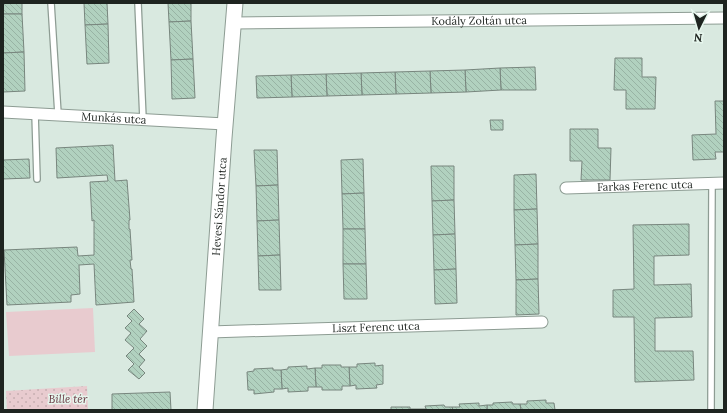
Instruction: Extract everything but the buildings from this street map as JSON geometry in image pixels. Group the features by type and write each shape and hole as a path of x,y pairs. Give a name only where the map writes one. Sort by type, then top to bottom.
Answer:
{"main road":[{"name":"Hevesi Sándor utca","path":"205,410 235,3"}],"street":[{"name":"Kodály Zoltán utca","path":"233,23 724,18"},
{"name":"Munkás utca","path":"3,112 225,124"},
{"name":"Farkas Ferenc utca","path":"566,188 724,183"},
{"name":"Liszt Ferenc utca","path":"210,332 542,322"}],"lane":[{"path":"51,3 58,114"},
{"path":"138,3 143,119"},
{"path":"35,113 37,179"},
{"path":"711,410 712,184"}],"green space":[{"path":"93,308 95,352 9,356 6,312"},
{"name":"Bille tér","path":"87,386 88,410 7,410 6,391"}]}
